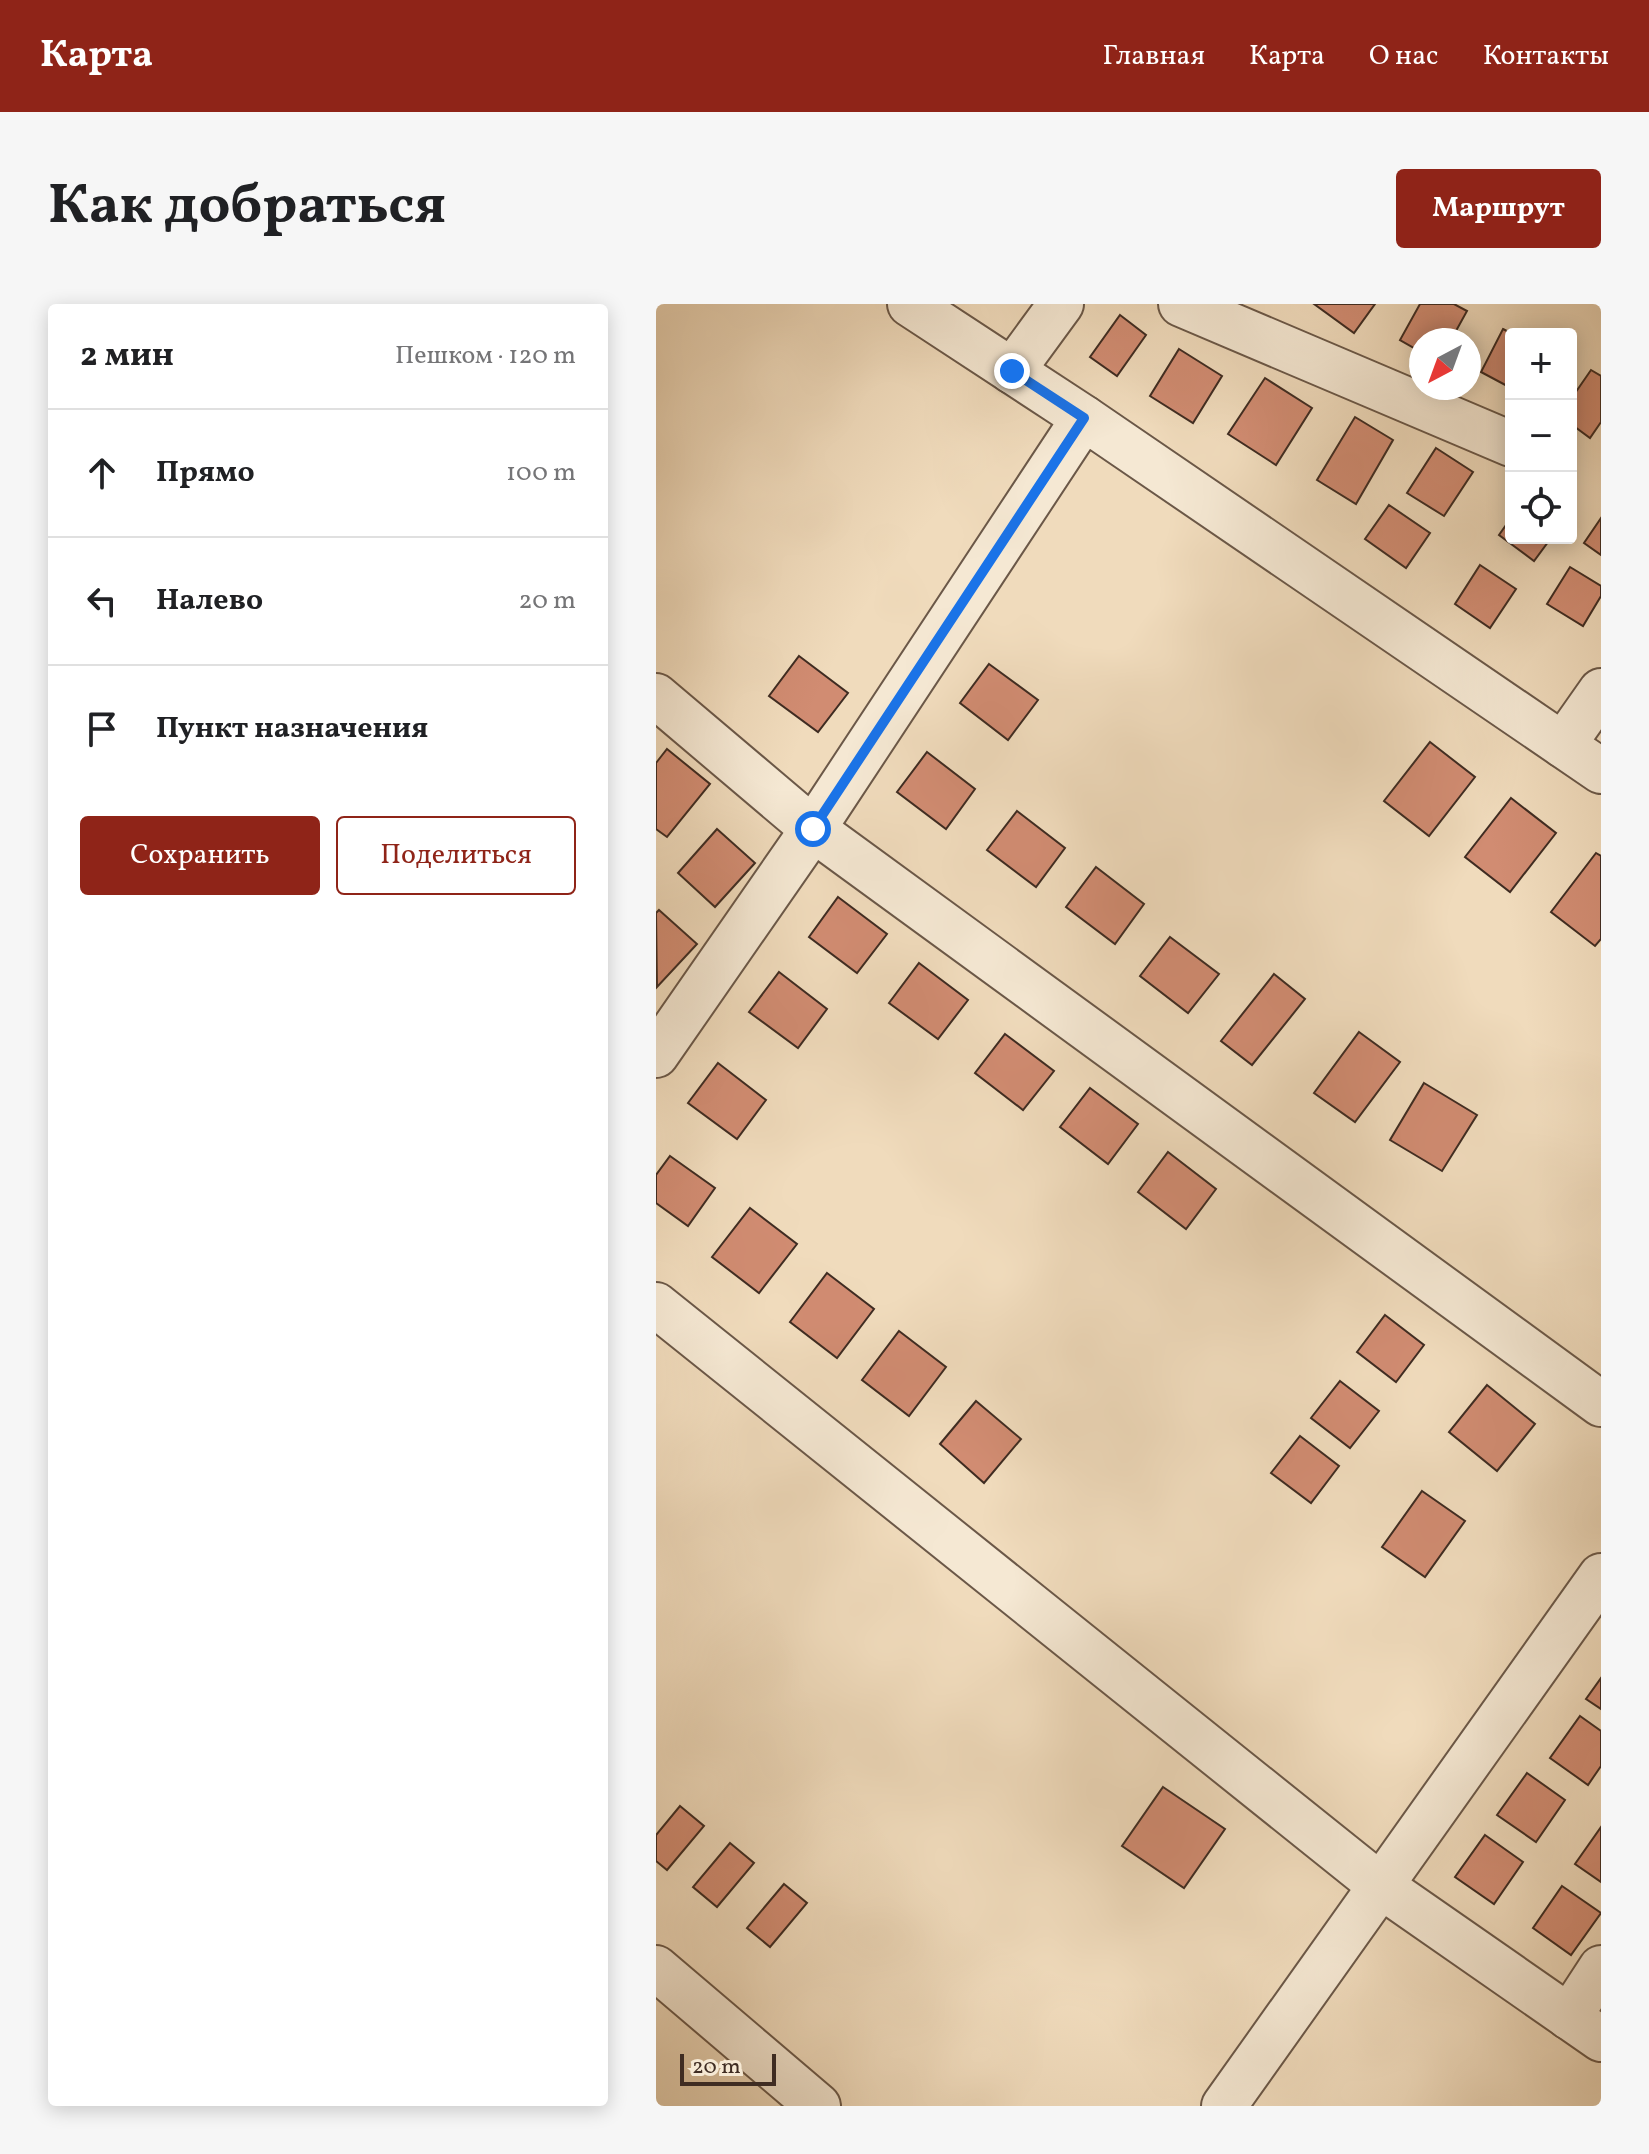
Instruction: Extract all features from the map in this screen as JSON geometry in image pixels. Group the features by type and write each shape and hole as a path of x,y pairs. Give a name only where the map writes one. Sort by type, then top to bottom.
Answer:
{"street":[{"path":"910,304 1084,418 1601,771"},
{"path":"1012,371 1061,304"},
{"path":"1181,304 1505,441"},
{"path":"656,1055 813,829 1084,418"},
{"path":"1563,745 1601,691"},
{"path":"656,696 813,829 1601,1404"},
{"path":"656,1305 1381,1886 1585,2028 1601,1968"},
{"path":"1224,2106 1601,1576"},
{"path":"656,1968 818,2106"}],"building":[{"path":"1314,304 1375,304 1354,333"},
{"path":"1420,304 1454,304 1467,311 1458,328 1409,328 1409,345 1400,340"},
{"path":"1120,315 1146,335 1117,376 1090,357"},
{"path":"1503,329 1505,330 1505,385 1481,372"},
{"path":"1179,349 1222,376 1193,423 1150,396"},
{"path":"1591,370 1601,376 1601,422 1590,438 1577,428 1577,390"},
{"path":"1265,378 1312,408 1276,465 1228,434"},
{"path":"1355,417 1393,440 1356,504 1317,480"},
{"path":"1436,448 1473,472 1444,516 1407,493"},
{"path":"1389,505 1430,533 1406,568 1365,539"},
{"path":"1601,518 1601,555 1584,543"},
{"path":"1511,544 1547,544 1534,561"},
{"path":"1480,565 1516,589 1490,628 1455,604"},
{"path":"1570,567 1601,586 1601,596 1583,626 1547,604"},
{"path":"799,656 848,693 818,732 769,696"},
{"path":"989,664 1038,700 1008,740 960,703"},
{"path":"1430,742 1475,777 1429,836 1384,801"},
{"path":"667,749 710,784 667,837 656,829 656,763"},
{"path":"927,752 975,789 946,829 897,792"},
{"path":"1511,798 1556,833 1510,892 1465,857"},
{"path":"1017,811 1065,848 1036,887 987,850"},
{"path":"717,829 755,863 715,907 678,873"},
{"path":"1596,853 1601,856 1601,939 1595,946 1551,912"},
{"path":"1096,867 1144,904 1115,944 1066,907"},
{"path":"838,897 887,934 857,973 809,937"},
{"path":"659,910 697,944 657,987 656,913"},
{"path":"1170,937 1219,974 1188,1013 1140,976"},
{"path":"919,963 968,1000 938,1039 889,1003"},
{"path":"779,972 827,1009 798,1048 749,1012"},
{"path":"1274,974 1305,999 1252,1065 1221,1041"},
{"path":"1359,1032 1400,1062 1355,1122 1314,1093"},
{"path":"1005,1034 1054,1071 1023,1110 975,1073"},
{"path":"718,1063 766,1100 737,1139 688,1103"},
{"path":"1424,1083 1477,1115 1442,1171 1390,1140"},
{"path":"1090,1088 1138,1124 1108,1164 1060,1127"},
{"path":"1168,1152 1216,1189 1186,1229 1138,1192"},
{"path":"670,1156 715,1188 688,1226 656,1203 656,1175"},
{"path":"750,1208 797,1244 759,1293 712,1257"},
{"path":"827,1273 874,1309 837,1358 790,1322"},
{"path":"1385,1315 1424,1345 1396,1382 1357,1352"},
{"path":"899,1331 946,1367 909,1416 862,1380"},
{"path":"1340,1381 1379,1411 1350,1448 1311,1418"},
{"path":"1487,1385 1535,1424 1497,1471 1449,1432"},
{"path":"976,1401 1021,1439 984,1483 940,1444"},
{"path":"1300,1436 1339,1466 1311,1503 1271,1473"},
{"path":"1422,1491 1465,1521 1425,1577 1382,1547"},
{"path":"1601,1678 1601,1709 1586,1699"},
{"path":"1580,1716 1601,1731 1601,1766 1588,1785 1550,1758"},
{"path":"1527,1773 1565,1800 1536,1842 1497,1815"},
{"path":"1163,1787 1225,1829 1184,1888 1122,1846"},
{"path":"680,1806 704,1826 667,1870 656,1861 656,1835"},
{"path":"1601,1827 1601,1882 1575,1864"},
{"path":"1485,1835 1523,1862 1494,1904 1455,1877"},
{"path":"730,1843 754,1863 717,1907 693,1887"},
{"path":"784,1884 807,1903 770,1947 747,1928"},
{"path":"1562,1886 1601,1913 1571,1955 1533,1928"}],"route":[{"path":"813,829 1084,418 1012,371"}]}
